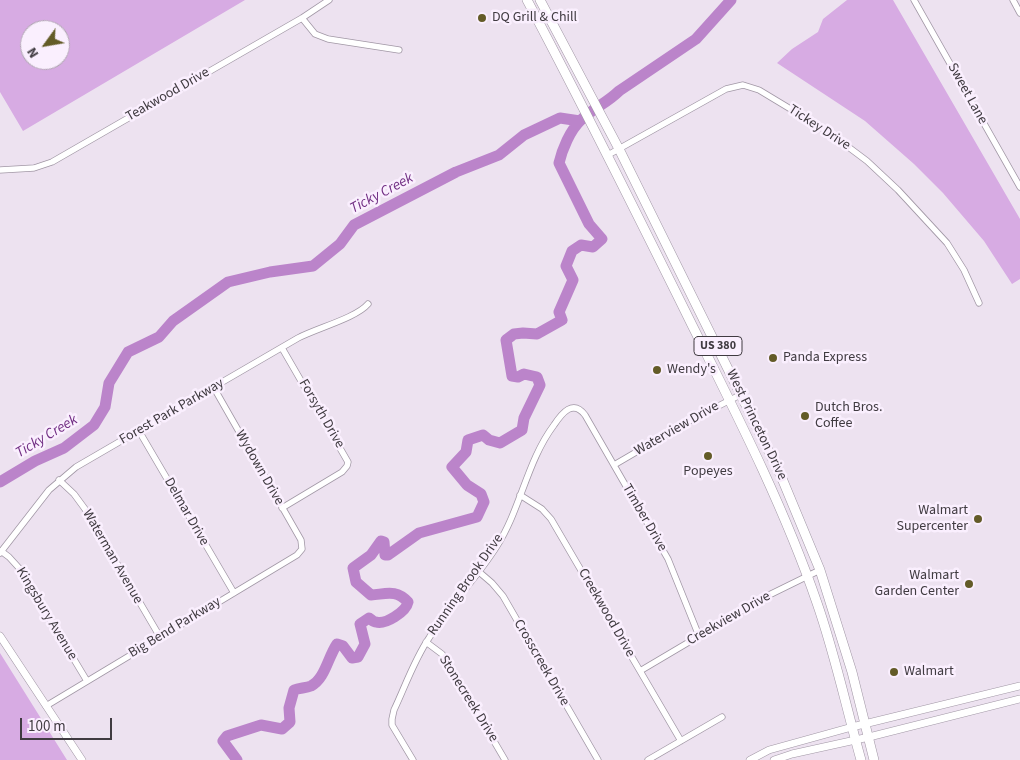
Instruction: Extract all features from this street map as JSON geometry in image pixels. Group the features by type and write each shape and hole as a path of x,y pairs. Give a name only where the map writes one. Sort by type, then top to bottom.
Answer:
{"highway":[{"name":"West Princeton Drive","path":"527,0 608,155 759,463 807,576 835,659 861,760"},
{"name":"West Princeton Drive","path":"540,0 608,126 781,476 820,570 846,649 874,760"}],"street":[{"name":"Teakwood Drive","path":"0,170 34,168 52,162 302,18 329,0"},
{"name":"Sweet Lane","path":"914,0 1020,187"},
{"path":"1012,0 1020,13"},
{"path":"302,18 315,34 328,40 400,50"},
{"name":"Tickey Drive","path":"608,155 725,90 743,85 753,87 837,138 882,174 947,243 964,270 979,303"},
{"name":"Forest Park Parkway","path":"1,552 49,490 76,467 314,330 360,312 368,304"},
{"name":"Forsyth Drive","path":"282,348 348,462 342,472 282,508"},
{"name":"Wydown Drive","path":"214,388 301,540 302,549"},
{"name":"Waterview Drive","path":"614,466 729,399 742,394"},
{"name":"Timber Drive","path":"576,407 585,415 668,559 699,636"},
{"name":"Running Brook Drive","path":"413,760 392,724 392,719 426,642 497,546 539,449 549,432 566,412 576,407"},
{"name":"Delmar Drive","path":"139,431 234,593"},
{"name":"Waterman Avenue","path":"59,480 74,494 85,509 160,638"},
{"name":"Creekwood Drive","path":"520,495 542,509 551,519 680,741"},
{"name":"Big Bend Parkway","path":"46,706 297,555 302,549"},
{"name":"Kingsbury Avenue","path":"1,552 9,557 19,568 87,681"},
{"name":"Creekview Drive","path":"640,671 765,597 820,570"},
{"name":"Crosscreek Drive","path":"478,571 503,596 598,760"},
{"path":"0,636 82,760"},
{"name":"Stonecreek Drive","path":"426,642 442,654 504,760"},
{"path":"750,760 764,752 852,727 1020,686"},
{"path":"1006,690 1009,702"},
{"path":"774,760 1020,698"},
{"path":"648,760 722,717"},
{"path":"760,760 764,757 764,752"}],"shaded area":[{"path":"0,0 245,0 23,131 0,92"},
{"path":"847,0 893,0 1020,219 1020,279 1012,284 984,241 943,193 914,164 865,121 777,63 792,49 818,32 823,19"},
{"path":"0,653 67,760 0,760"}],"waterway":[{"path":"237,760 223,741 227,736 261,725 282,729 290,722 289,708 294,690 309,687 316,683 337,644 343,646 352,658 358,657 365,644 360,624 369,618 374,622 385,622 399,614 406,606 408,602 399,595 386,593 371,595 356,582 353,568 371,555 381,541 384,542 385,555 388,555 419,533 477,517 484,502 481,494 467,485 452,467 466,452 468,440 483,435 489,440 500,443 522,430 524,418 540,385 537,377 524,374 518,377 512,376 506,340 514,334 537,334 562,320 559,312 573,280 566,266 572,251 581,245 593,247 602,239 589,224 559,163 567,140 573,129 585,116 696,39 731,0"},
{"name":"Ticky Creek","path":"0,482 35,461 64,448 94,425 105,407 109,383 128,352 159,337 173,321 228,282 270,272 313,266 340,244 354,225 456,172 499,155 524,135 560,118 580,121"}],"place":[{"name":"DQ Grill & Chill","path":"482,18"},
{"name":"Panda Express","path":"773,358"},
{"name":"Wendy's","path":"657,370"},
{"name":"Dutch Bros. Coffee","path":"805,416"},
{"name":"Popeyes","path":"708,456"},
{"name":"Walmart Supercenter","path":"978,519"},
{"name":"Walmart Garden Center","path":"969,584"},
{"name":"Walmart","path":"894,672"}]}
